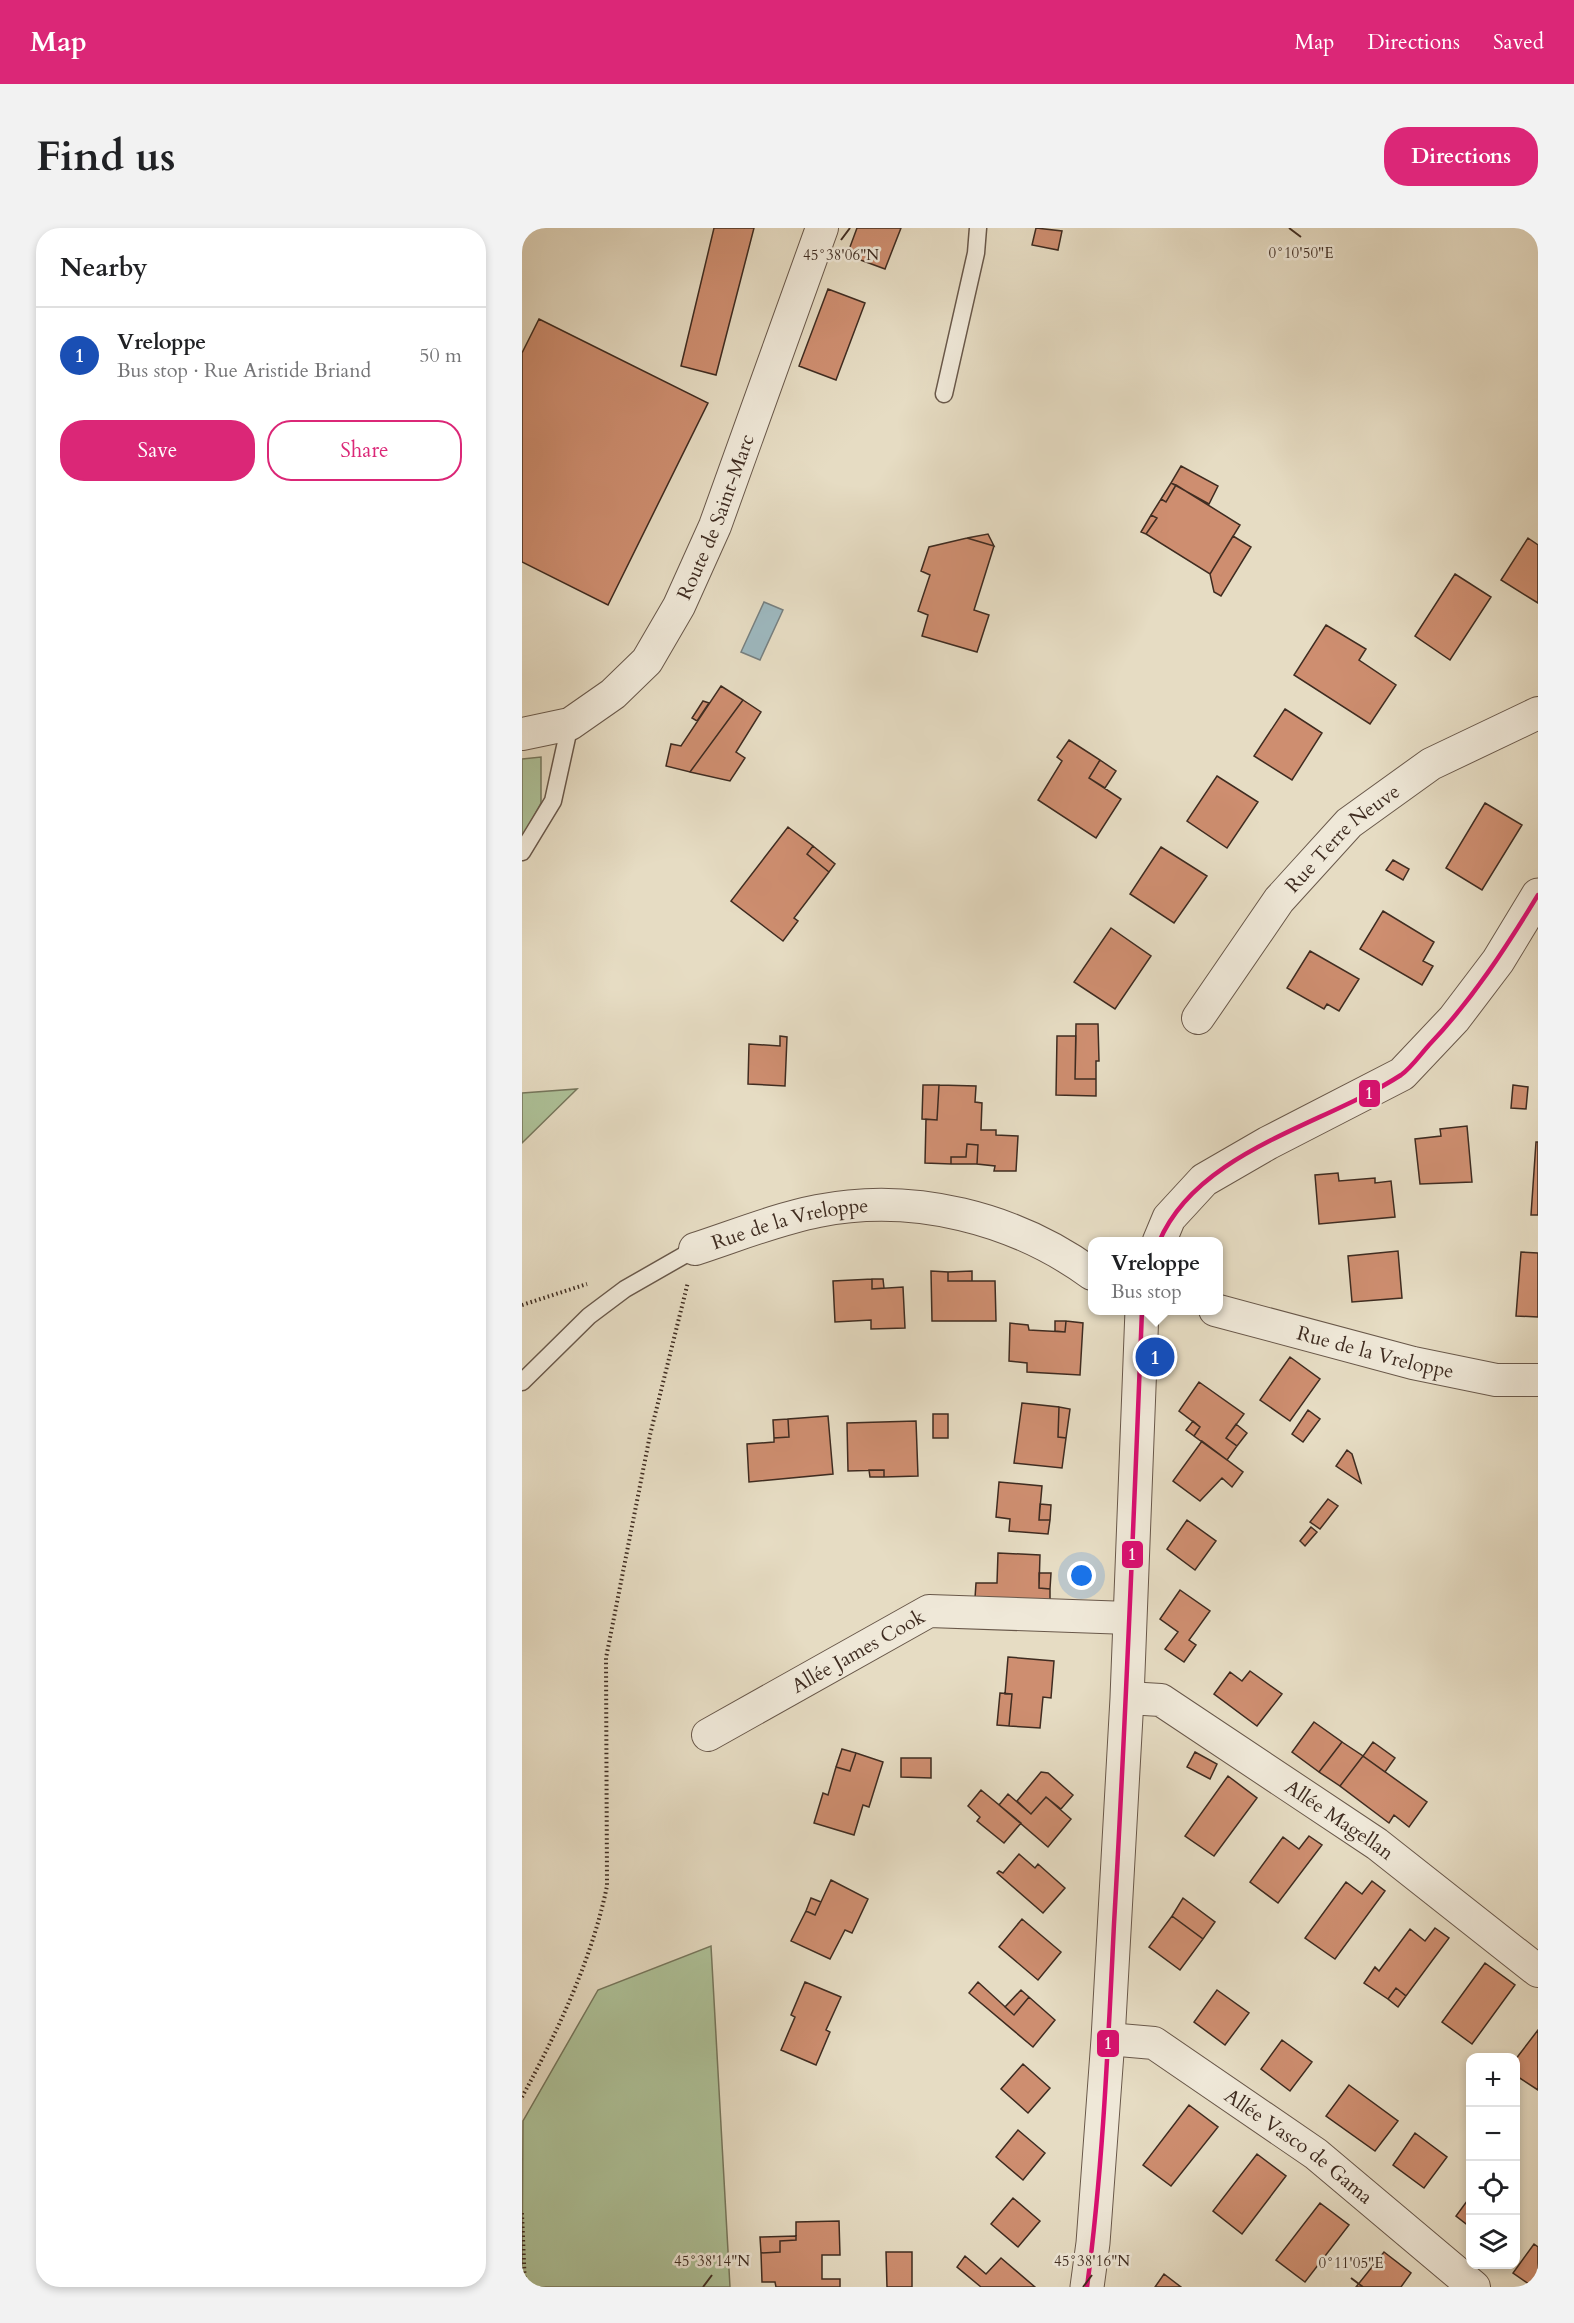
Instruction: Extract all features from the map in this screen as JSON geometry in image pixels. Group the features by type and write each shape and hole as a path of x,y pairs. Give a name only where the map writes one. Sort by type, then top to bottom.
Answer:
{"street":[{"name":"Route de Saint-Marc","path":"522,734 570,724 613,694 647,661 679,606 715,526 822,228"},
{"name":"Rue Terre Neuve","path":"1198,1018 1279,900 1349,824 1431,764 1538,713"},
{"path":"1161,1237 1169,1218 1204,1180 1268,1143 1402,1074 1454,1019 1498,961 1538,895"},
{"name":"Rue de la Vreloppe","path":"695,1249 818,1211 873,1206 915,1206 966,1214 1062,1252 1088,1271"},
{"name":"Rue de la Vreloppe","path":"1223,1313 1423,1365 1496,1380 1538,1380"},
{"path":"1087,2287 1093,2243 1108,2039 1127,1698 1142,1315"},
{"name":"Allée James Cook","path":"708,1735 928,1611 1129,1618"},
{"name":"Allée Magellan","path":"1127,1698 1161,1700 1377,1844 1538,1971"},
{"name":"Allée Vasco de Gama","path":"1108,2039 1154,2043 1317,2154 1474,2287"}],"lane":[{"path":"944,394 976,253 978,228"},
{"path":"522,852 553,801 570,724"},
{"name":"Rue de la Vreloppe","path":"522,1382 589,1316 625,1290 695,1249"}],"path":[{"path":"522,2097 549,2047 602,1910 607,1886 606,1658 650,1435 695,1249"},
{"path":"522,1305 602,1280 625,1290"},
{"path":"522,2213 525,2287"}],"green space":[{"path":"541,757 541,803 522,838 522,759"},
{"path":"577,1089 522,1143 522,1093"},
{"path":"711,1946 730,2287 522,2287 523,2121 598,1990"}],"water":[{"path":"764,602 783,610 760,660 741,652"}],"building":[{"path":"714,228 754,228 716,375 681,366"},
{"path":"857,228 901,228 885,269 847,255"},
{"path":"1036,228 1062,231 1058,250 1032,245"},
{"path":"828,289 865,303 836,380 799,366"},
{"path":"539,319 708,403 608,605 522,562 522,353"},
{"path":"1181,466 1218,486 1209,504 1171,483"},
{"path":"1171,483 1176,485 1166,502 1161,499"},
{"path":"1176,485 1240,525 1210,574 1146,534 1157,518 1151,515 1161,499 1166,502"},
{"path":"1151,515 1157,518 1146,534 1141,532"},
{"path":"988,534 994,546 967,538"},
{"path":"1233,536 1251,547 1221,596 1214,592 1210,574"},
{"path":"967,538 994,546 974,610 989,615 977,652 922,636 928,615 918,611 930,575 921,571 929,547"},
{"path":"1528,538 1538,545 1538,603 1501,580"},
{"path":"1455,574 1491,597 1450,660 1415,636"},
{"path":"1326,625 1366,649 1359,660 1396,685 1370,724 1294,675"},
{"path":"721,686 743,700 690,772 666,766 671,744 681,746"},
{"path":"743,700 761,712 736,752 745,758 730,781 690,772"},
{"path":"703,701 709,703 697,721 692,718"},
{"path":"1285,709 1322,733 1292,780 1254,756"},
{"path":"1069,740 1100,760 1089,778 1121,799 1096,838 1038,800 1062,761 1057,757"},
{"path":"1100,760 1116,771 1105,788 1089,778"},
{"path":"1217,776 1258,802 1227,848 1187,821"},
{"path":"1485,803 1522,825 1482,890 1446,868"},
{"path":"788,827 813,846 807,854 829,872 794,918 798,921 783,941 731,901"},
{"path":"813,846 835,864 829,872 807,854"},
{"path":"1161,847 1207,876 1174,923 1130,894"},
{"path":"1393,860 1409,869 1403,880 1386,870"},
{"path":"1383,911 1434,942 1423,961 1433,966 1422,985 1360,949"},
{"path":"1111,928 1151,956 1115,1009 1074,982"},
{"path":"1310,951 1359,979 1339,1011 1327,1004 1324,1009 1287,988"},
{"path":"1076,1024 1098,1024 1099,1061 1096,1061 1096,1079 1075,1079"},
{"path":"780,1036 787,1037 785,1086 748,1084 749,1044 780,1046"},
{"path":"1057,1036 1076,1036 1075,1079 1096,1079 1096,1096 1056,1095"},
{"path":"923,1085 939,1085 937,1120 922,1119"},
{"path":"939,1085 976,1086 975,1102 982,1103 981,1130 996,1130 996,1135 1018,1136 1016,1171 994,1171 995,1166 977,1164 978,1145 967,1144 966,1157 951,1157 951,1164 925,1163 926,1119 937,1120"},
{"path":"1513,1085 1528,1087 1526,1109 1511,1108"},
{"path":"1467,1126 1472,1182 1420,1184 1415,1139 1441,1136 1440,1129"},
{"path":"1536,1142 1538,1142 1538,1215 1531,1215"},
{"path":"967,1144 978,1145 977,1164 951,1164 951,1157 966,1157"},
{"path":"1338,1173 1339,1181 1375,1178 1375,1183 1391,1181 1395,1217 1319,1224 1315,1175"},
{"path":"1398,1251 1402,1298 1352,1302 1348,1256"},
{"path":"1521,1252 1538,1253 1538,1317 1516,1316"},
{"path":"931,1271 948,1272 948,1281 995,1281 996,1321 932,1321"},
{"path":"972,1271 972,1281 948,1281 948,1272"},
{"path":"872,1279 883,1279 884,1288 872,1289"},
{"path":"872,1279 872,1289 903,1287 905,1328 871,1329 871,1320 835,1322 833,1281"},
{"path":"1055,1321 1066,1321 1065,1332 1055,1331"},
{"path":"1066,1321 1083,1323 1080,1375 1027,1372 1027,1363 1009,1361 1010,1323 1028,1325 1029,1330 1065,1332"},
{"path":"1290,1357 1320,1379 1290,1421 1260,1400"},
{"path":"1199,1382 1244,1414 1226,1438 1237,1446 1227,1460 1194,1436 1200,1427 1179,1411"},
{"path":"1022,1403 1059,1407 1058,1437 1066,1438 1062,1468 1014,1463"},
{"path":"1059,1407 1070,1409 1066,1438 1058,1437"},
{"path":"1308,1410 1320,1419 1303,1442 1292,1434"},
{"path":"933,1414 948,1414 948,1438 933,1438"},
{"path":"828,1416 833,1474 749,1482 747,1444 774,1442 774,1438 789,1437 788,1419"},
{"path":"788,1419 789,1437 774,1438 773,1420"},
{"path":"916,1421 918,1476 884,1477 884,1470 848,1471 847,1423"},
{"path":"1193,1421 1200,1427 1194,1436 1186,1430"},
{"path":"1236,1424 1247,1433 1237,1446 1226,1438"},
{"path":"1202,1441 1243,1472 1232,1487 1222,1478 1200,1501 1173,1481"},
{"path":"1347,1450 1352,1454 1361,1483 1336,1466"},
{"path":"869,1470 884,1470 884,1477 870,1477"},
{"path":"999,1482 1042,1486 1039,1520 1050,1520 1048,1534 1009,1531 1010,1519 996,1517"},
{"path":"1328,1499 1338,1506 1320,1529 1310,1522"},
{"path":"1040,1504 1051,1505 1050,1520 1039,1520"},
{"path":"1187,1520 1216,1541 1195,1570 1167,1549"},
{"path":"1311,1527 1317,1532 1305,1546 1300,1541"},
{"path":"998,1553 1040,1555 1039,1588 1050,1589 1050,1601 975,1598 976,1583 997,1583"},
{"path":"1039,1573 1051,1573 1050,1589 1039,1588"},
{"path":"1180,1590 1210,1611 1189,1640 1196,1645 1184,1662 1165,1649 1178,1632 1160,1619"},
{"path":"1008,1657 1054,1661 1051,1698 1043,1697 1040,1728 1009,1726 1012,1694 1005,1694"},
{"path":"1250,1671 1282,1694 1257,1726 1214,1694 1230,1672 1242,1681"},
{"path":"1000,1693 1012,1694 1009,1726 997,1725"},
{"path":"1314,1722 1342,1742 1319,1772 1292,1752"},
{"path":"1342,1742 1363,1756 1340,1786 1319,1772"},
{"path":"1373,1742 1395,1758 1385,1772 1363,1756"},
{"path":"842,1749 856,1753 850,1771 836,1767"},
{"path":"1195,1752 1217,1764 1210,1779 1187,1767"},
{"path":"856,1753 883,1762 869,1807 863,1805 854,1835 814,1823 823,1793 828,1795 836,1767 850,1771"},
{"path":"1363,1756 1427,1802 1409,1827 1394,1815 1389,1823 1340,1786"},
{"path":"901,1758 931,1758 931,1778 901,1777"},
{"path":"1041,1772 1048,1773 1073,1795 1061,1809 1046,1797 1031,1814 1017,1801"},
{"path":"1228,1776 1257,1798 1214,1856 1185,1836"},
{"path":"981,1790 1021,1823 1004,1843 977,1821 980,1817 968,1806"},
{"path":"1008,1794 1031,1814 1046,1797 1071,1819 1048,1847 999,1805"},
{"path":"1309,1836 1322,1845 1278,1903 1250,1882 1283,1837 1299,1849"},
{"path":"1019,1854 1035,1868 1038,1864 1065,1888 1043,1913 997,1873 999,1871 1003,1873"},
{"path":"831,1880 868,1899 852,1933 845,1930 830,1959 791,1941 806,1911 815,1915"},
{"path":"1372,1881 1385,1891 1335,1959 1305,1938 1346,1882 1362,1894"},
{"path":"811,1898 821,1902 815,1915 806,1911"},
{"path":"1183,1898 1215,1922 1203,1939 1172,1916"},
{"path":"1172,1916 1203,1939 1180,1970 1149,1947"},
{"path":"1022,1919 1061,1952 1038,1980 999,1947"},
{"path":"1435,1928 1449,1938 1406,1996 1396,1988 1388,1999 1364,1983 1375,1967 1379,1971 1410,1929 1425,1941"},
{"path":"1485,1963 1515,1985 1472,2044 1442,2022"},
{"path":"805,1982 841,1997 826,2030 830,2032 816,2065 781,2050 795,2017 791,2015"},
{"path":"978,1982 1014,2015 1029,1997 1055,2020 1033,2047 969,1993"},
{"path":"1396,1988 1406,1996 1398,2007 1388,1999"},
{"path":"1021,1990 1029,1997 1014,2015 1005,2007"},
{"path":"1217,1990 1249,2013 1225,2045 1194,2022"},
{"path":"1538,2030 1538,2090 1520,2078 1520,2053"},
{"path":"1282,2040 1312,2062 1290,2091 1261,2069"},
{"path":"1023,2064 1050,2088 1028,2113 1001,2089"},
{"path":"1349,2085 1398,2121 1375,2151 1326,2116"},
{"path":"1189,2105 1218,2127 1171,2186 1143,2165"},
{"path":"1018,2130 1045,2153 1023,2180 996,2157"},
{"path":"1415,2133 1447,2157 1424,2188 1393,2165"},
{"path":"1257,2154 1286,2176 1242,2234 1213,2211"},
{"path":"1013,2198 1040,2221 1018,2247 991,2224"},
{"path":"1466,2202 1466,2224 1456,2216"},
{"path":"1320,2203 1349,2225 1305,2282 1276,2260"},
{"path":"839,2221 840,2255 822,2255 822,2279 840,2279 840,2287 776,2287 775,2282 762,2282 761,2253 780,2252 780,2241 796,2240 796,2222"},
{"path":"796,2236 796,2240 780,2241 780,2252 761,2253 760,2237"},
{"path":"1534,2244 1538,2247 1538,2287 1533,2287 1513,2273 1516,2269 1520,2269 1520,2263"},
{"path":"886,2252 912,2252 912,2287 887,2287"},
{"path":"1384,2252 1411,2273 1401,2287 1356,2287"},
{"path":"965,2256 986,2274 1001,2258 1035,2287 981,2287 957,2267"},
{"path":"1164,2274 1181,2287 1155,2287"}],"transit line":[{"name":"1","path":"1162,1237 1177,1211 1202,1185 1232,1162 1265,1143 1370,1093 1405,1072 1474,992 1538,895"},
{"name":"1","path":"1087,2287 1097,2197 1107,2060 1126,1694 1142,1315"}],"place":[{"name":"Vreloppe","path":"1155,1357"}]}
